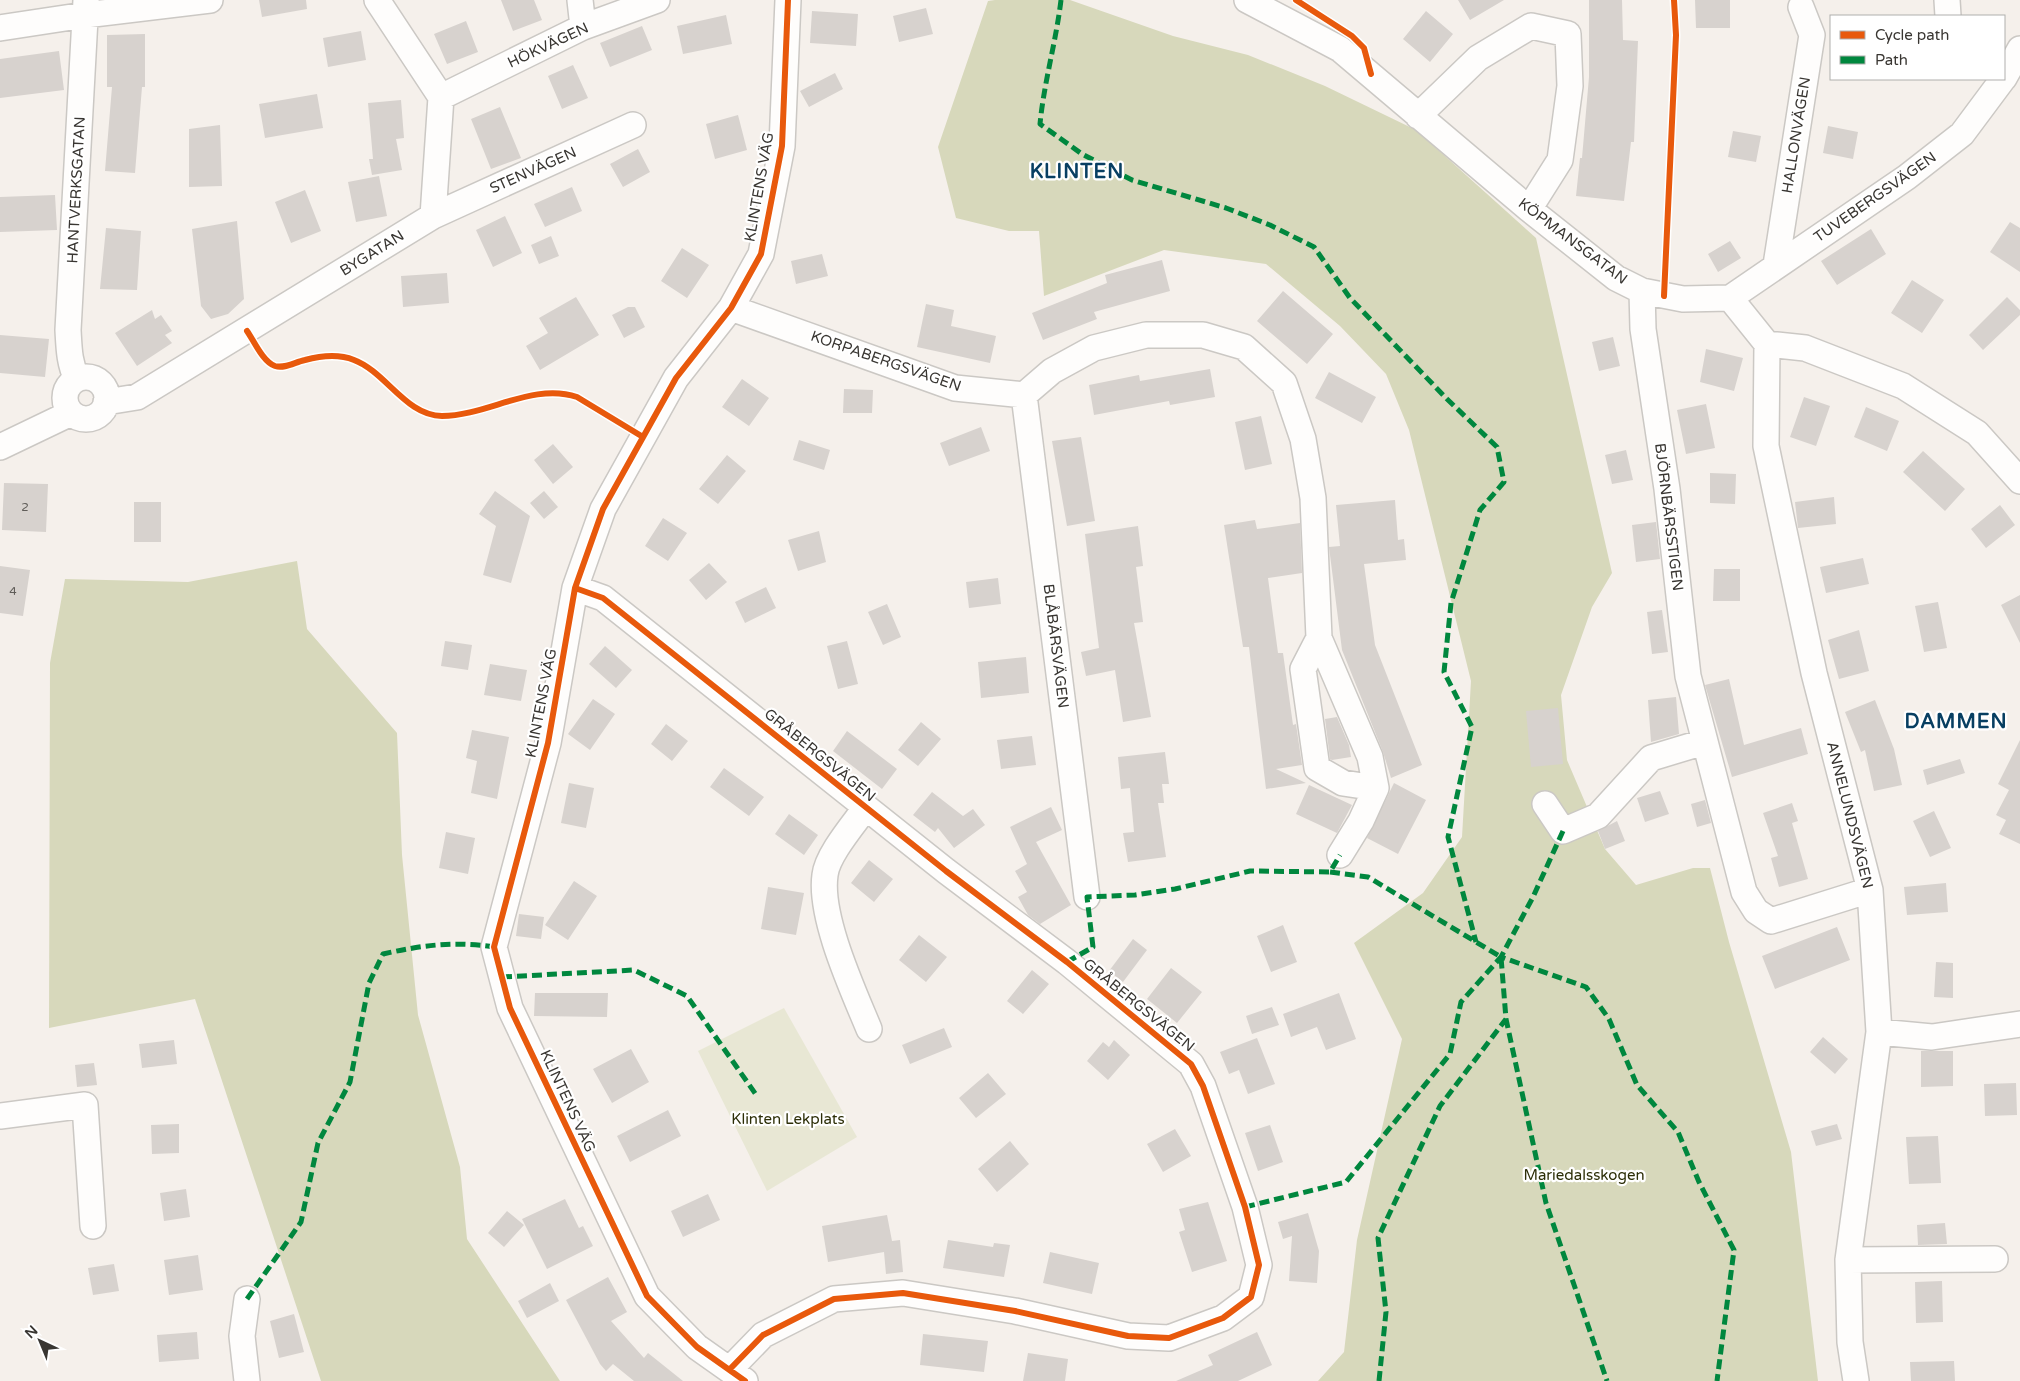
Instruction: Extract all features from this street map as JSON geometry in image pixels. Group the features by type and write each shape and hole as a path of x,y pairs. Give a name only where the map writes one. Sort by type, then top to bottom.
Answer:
{"street":[{"path":"0,28 85,7 210,0"},
{"path":"377,0 441,96 433,216"},
{"path":"580,0 583,27"},
{"name":"HÖKVÄGEN","path":"441,96 583,27 657,0"},
{"name":"KLINTENS VÄG","path":"737,1375 697,1347 647,1296 510,1008 494,947 548,743 574,588 603,508 676,378 731,308 761,254 782,146 788,0"},
{"name":"KÖPMANSGATAN","path":"1247,0 1340,49 1529,209 1616,278 1642,291 1683,299 1730,298"},
{"path":"1947,0 1948,15"},
{"name":"HANTVERKSGATAN","path":"77,379 72,369 69,353 68,330 85,7"},
{"name":"HALLONVÄGEN","path":"1776,265 1812,35 1801,7"},
{"path":"1418,116 1478,58 1531,26 1568,34 1570,86 1560,160 1529,209"},
{"name":"TUVEBERGSVÄGEN","path":"1730,298 1907,177 1962,134 2002,80"},
{"name":"STENVÄGEN","path":"433,216 633,125"},
{"name":"BYGATAN","path":"106,402 137,396 433,216"},
{"name":"BJÖRNBÄRSSTIGEN","path":"1642,291 1643,329 1667,489 1688,676 1704,742 1716,777 1744,892 1756,911 1771,921 1870,890"},
{"path":"1730,298 1767,344 1805,348 1903,386 1977,433 2020,481"},
{"name":"KORPABERGSVÄGEN","path":"731,308 955,388 1024,395"},
{"path":"1024,395 1052,371 1094,348 1146,335 1203,335 1244,347 1284,383 1302,439 1313,498 1319,638 1370,757 1376,788 1361,822 1340,855"},
{"name":"ANNELUNDSVÄGEN","path":"1767,344 1766,446 1814,673 1870,890 1879,1032 1848,1260 1850,1342 1856,1381"},
{"path":"87,377 96,380 106,392 106,402 103,411 92,418 78,418 70,413 64,401 65,392 70,384 77,379 87,377"},
{"name":"BLÅBÄRSVÄGEN","path":"1024,395 1087,897"},
{"path":"0,447 70,413"},
{"name":"GRÅBERGSVÄGEN","path":"574,588 603,598 866,807 1067,962 1191,1064 1203,1086 1245,1207 1259,1265 1251,1296 1223,1318 1169,1338 1128,1336 1015,1311 903,1293 834,1299 764,1335 737,1375"},
{"path":"1319,638 1303,669 1317,768 1343,782 1376,788"},
{"path":"1545,804 1562,831 1598,816 1651,758 1704,742"},
{"name":"GRÅBERGSVÄGEN","path":"866,807 835,852 824,874 829,916 842,962 869,1029"},
{"path":"1879,1032 1932,1037 2020,1024"},
{"path":"0,1116 85,1105 93,1226"},
{"path":"1848,1260 1995,1259"},
{"path":"246,1299 242,1336 247,1381"}],"green space":[{"name":"Mariedalsskogen","path":"1070,0 1173,36 1248,55 1325,86 1416,130 1536,238 1612,573 1592,607 1561,695 1567,760 1605,849 1636,885 1693,868 1710,868 1729,942 1791,1152 1818,1381 1318,1381 1344,1352 1357,1240 1402,1039 1354,943 1423,893 1462,837 1471,681 1409,430 1386,374 1340,326 1266,264 1164,250 1044,296 1039,231 1009,231 956,218 938,147 988,1"},
{"path":"297,561 307,629 397,733 402,855 418,1015 460,1167 467,1239 560,1381 321,1381 195,999 49,1028 50,663 65,579 188,582"},
{"name":"Klinten Lekplats","path":"784,1008 857,1137 767,1191 698,1051"}],"building":[{"path":"259,0 306,0 307,9 262,17"},
{"path":"501,0 534,0 542,20 513,31"},
{"path":"1458,0 1504,0 1470,20"},
{"path":"1589,0 1622,0 1623,40 1638,41 1634,142 1631,142 1624,201 1576,196 1580,158 1582,158 1589,77"},
{"path":"1695,0 1730,0 1730,28 1696,28"},
{"path":"926,8 933,34 899,42 893,16"},
{"path":"812,11 858,14 856,46 810,43"},
{"path":"1426,11 1453,34 1430,62 1403,39"},
{"path":"726,15 732,44 683,54 677,26"},
{"path":"466,21 478,52 447,64 434,34"},
{"path":"642,26 652,50 610,67 600,43"},
{"path":"361,31 366,60 328,67 323,38"},
{"path":"145,34 145,87 142,87 135,173 105,171 112,87 107,87 107,35"},
{"path":"59,51 64,90 0,98 0,59"},
{"path":"573,65 588,98 562,109 548,76"},
{"path":"835,73 843,89 809,107 800,91"},
{"path":"317,94 323,128 265,138 259,104"},
{"path":"401,100 404,138 396,139 402,170 372,175 369,159 373,159 368,103"},
{"path":"500,107 521,158 491,169 471,119"},
{"path":"738,115 747,150 715,159 706,124"},
{"path":"220,125 222,186 189,187 189,129"},
{"path":"1828,126 1858,132 1853,159 1823,153"},
{"path":"1733,131 1761,136 1756,162 1728,157"},
{"path":"638,149 650,172 623,187 610,164"},
{"path":"379,176 387,216 356,222 348,182"},
{"path":"572,187 582,211 545,227 534,204"},
{"path":"305,190 321,231 291,243 275,202"},
{"path":"55,195 57,230 0,232 0,197"},
{"path":"505,216 522,253 493,267 476,230"},
{"path":"237,221 244,299 228,314 211,319 201,306 192,229"},
{"path":"2010,222 2020,228 2020,272 1990,252"},
{"path":"106,228 141,231 137,290 100,289"},
{"path":"1871,229 1886,254 1837,285 1821,261"},
{"path":"551,236 559,256 539,264 531,245"},
{"path":"1730,241 1741,258 1718,272 1708,254"},
{"path":"682,248 709,265 687,298 661,281"},
{"path":"822,254 828,276 796,284 791,261"},
{"path":"1162,260 1170,291 1094,312 1097,319 1043,340 1032,313 1107,283 1105,275"},
{"path":"447,273 449,303 403,307 401,276"},
{"path":"1912,280 1944,300 1922,333 1891,313"},
{"path":"1283,291 1333,334 1307,364 1257,321"},
{"path":"576,297 599,335 540,370 526,346 548,333 539,318"},
{"path":"2007,297 2020,310 2020,315 1983,350 1969,335"},
{"path":"926,304 954,310 951,326 996,336 990,363 917,347"},
{"path":"628,307 635,307 645,327 624,338 612,315"},
{"path":"152,310 155,319 161,315 172,331 165,335 172,343 137,366 115,333"},
{"path":"0,335 49,339 45,377 0,373"},
{"path":"1613,337 1620,366 1599,371 1592,342"},
{"path":"1706,349 1743,358 1734,391 1700,382"},
{"path":"1210,369 1215,397 1170,405 1169,401 1094,415 1089,385 1139,375 1140,381"},
{"path":"1329,372 1376,397 1362,423 1315,398"},
{"path":"742,379 769,398 749,426 722,407"},
{"path":"844,389 873,390 872,413 843,413"},
{"path":"1804,397 1830,406 1816,446 1790,437"},
{"path":"1706,404 1715,448 1686,454 1677,410"},
{"path":"1866,407 1899,421 1887,451 1854,437"},
{"path":"1261,416 1272,464 1245,470 1235,422"},
{"path":"981,427 990,451 949,466 940,443"},
{"path":"1081,437 1095,521 1067,526 1052,441"},
{"path":"799,440 830,450 824,470 793,460"},
{"path":"553,444 573,467 553,484 534,460"},
{"path":"1626,450 1633,480 1612,484 1605,455"},
{"path":"1923,451 1965,489 1945,511 1903,472"},
{"path":"727,455 746,471 718,504 699,489"},
{"path":"1710,473 1736,474 1735,504 1710,503"},
{"path":"4,483 48,484 46,532 2,530"},
{"path":"495,491 530,516 511,583 483,575 496,526 479,514"},
{"path":"544,491 558,507 544,519 530,503"},
{"path":"1834,497 1836,524 1798,528 1795,502"},
{"path":"1395,500 1398,540 1404,539 1406,560 1364,564 1375,645 1422,765 1391,778 1383,752 1342,650 1329,547 1340,546 1336,505"},
{"path":"134,502 161,502 161,542 134,542"},
{"path":"2000,505 2015,525 1986,548 1971,529"},
{"path":"663,518 687,533 668,561 645,546"},
{"path":"1255,520 1257,529 1300,523 1302,573 1268,578 1278,653 1283,653 1293,725 1296,724 1302,765 1276,769 1306,783 1266,789 1249,647 1243,647 1224,525"},
{"path":"1656,522 1660,559 1636,562 1632,525"},
{"path":"1138,526 1143,566 1136,567 1143,622 1134,623 1151,717 1123,722 1115,670 1086,676 1081,652 1099,648 1085,534"},
{"path":"819,531 826,562 798,571 788,540"},
{"path":"1863,558 1869,584 1826,593 1820,567"},
{"path":"709,563 727,582 706,600 689,580"},
{"path":"0,566 30,570 23,616 0,613"},
{"path":"1714,569 1740,569 1740,601 1713,601"},
{"path":"998,578 1001,604 969,608 966,582"},
{"path":"766,587 776,608 745,623 735,602"},
{"path":"2020,595 2020,643 2001,605"},
{"path":"1938,602 1947,648 1924,652 1915,606"},
{"path":"887,604 901,637 883,645 868,612"},
{"path":"1662,610 1668,652 1652,654 1647,612"},
{"path":"1859,630 1869,671 1839,679 1828,640"},
{"path":"445,641 472,645 468,670 441,666"},
{"path":"847,641 858,684 838,689 827,646"},
{"path":"605,646 632,670 616,688 589,664"},
{"path":"1026,657 1029,693 981,698 978,662"},
{"path":"490,664 527,670 521,701 484,695"},
{"path":"1729,679 1744,745 1801,728 1808,754 1732,777 1705,685"},
{"path":"1676,697 1679,734 1651,742 1648,700"},
{"path":"593,699 615,714 590,750 568,734"},
{"path":"1875,700 1894,749 1902,785 1874,791 1865,750 1861,752 1845,712"},
{"path":"1558,708 1563,764 1531,767 1526,711"},
{"path":"1337,717 1349,745 1351,757 1332,760 1330,759 1325,719"},
{"path":"921,722 941,739 918,766 898,750"},
{"path":"666,724 688,741 672,761 651,744"},
{"path":"472,730 509,737 497,799 471,793 477,761 466,758"},
{"path":"847,731 897,769 882,789 833,751"},
{"path":"1032,736 1036,765 1001,769 997,740"},
{"path":"2020,740 2020,844 1999,834 2006,820 1996,815 2009,790 1998,784"},
{"path":"1165,752 1169,784 1162,784 1164,803 1158,803 1166,857 1128,862 1123,833 1134,832 1130,788 1121,789 1118,757"},
{"path":"1960,759 1965,773 1927,785 1923,770"},
{"path":"724,768 764,797 749,816 710,787"},
{"path":"569,783 594,788 586,828 561,823"},
{"path":"1394,783 1426,800 1398,854 1367,838"},
{"path":"1309,785 1352,805 1337,833 1296,814"},
{"path":"1660,791 1669,814 1645,822 1637,798"},
{"path":"932,792 963,816 973,809 985,825 954,848 938,828 935,832 913,815"},
{"path":"1705,800 1711,823 1697,827 1691,804"},
{"path":"1792,803 1798,821 1792,823 1808,879 1779,887 1771,858 1778,856 1763,813"},
{"path":"1051,807 1062,830 1036,842 1071,905 1040,924 1028,915 1018,897 1027,892 1015,871 1027,864 1010,827"},
{"path":"1934,811 1951,848 1930,857 1913,821"},
{"path":"789,814 818,835 804,855 775,834"},
{"path":"1617,821 1625,841 1605,849 1598,831"},
{"path":"446,832 475,838 468,874 439,868"},
{"path":"869,860 893,879 874,902 851,883"},
{"path":"574,881 597,896 568,940 545,925"},
{"path":"1946,883 1948,912 1907,915 1904,887"},
{"path":"768,887 804,893 796,935 761,929"},
{"path":"519,914 544,917 541,939 516,936"},
{"path":"1283,925 1297,962 1271,972 1257,936"},
{"path":"1837,927 1850,960 1775,989 1762,956"},
{"path":"919,935 947,957 926,982 899,960"},
{"path":"1133,939 1147,950 1123,982 1109,971"},
{"path":"1936,962 1953,963 1953,998 1934,997"},
{"path":"1171,968 1202,992 1177,1023 1147,999"},
{"path":"1032,970 1049,984 1023,1014 1007,1001"},
{"path":"535,993 608,993 607,1017 534,1016"},
{"path":"1339,993 1356,1039 1326,1050 1317,1027 1291,1037 1283,1014"},
{"path":"1272,1007 1279,1025 1252,1034 1246,1016"},
{"path":"944,1028 952,1047 910,1064 902,1045"},
{"path":"1823,1037 1848,1059 1835,1074 1810,1052"},
{"path":"1257,1038 1275,1084 1248,1094 1239,1070 1229,1074 1220,1052"},
{"path":"174,1040 177,1064 142,1068 139,1044"},
{"path":"1114,1040 1130,1055 1108,1080 1087,1061 1103,1042 1109,1047"},
{"path":"631,1049 649,1082 612,1103 593,1069"},
{"path":"1921,1051 1953,1051 1953,1086 1921,1087"},
{"path":"94,1063 97,1085 77,1087 75,1065"},
{"path":"988,1073 1006,1094 976,1118 959,1098"},
{"path":"2016,1083 2017,1115 1985,1116 1984,1084"},
{"path":"668,1110 681,1136 630,1162 617,1136"},
{"path":"179,1124 179,1153 152,1154 151,1125"},
{"path":"1837,1124 1842,1139 1816,1146 1811,1131"},
{"path":"1270,1125 1283,1162 1258,1171 1245,1133"},
{"path":"1175,1129 1191,1156 1163,1172 1147,1144"},
{"path":"1938,1136 1941,1183 1909,1184 1906,1137"},
{"path":"1010,1141 1029,1164 997,1192 978,1169"},
{"path":"186,1189 190,1217 164,1221 160,1193"},
{"path":"708,1194 720,1220 683,1237 671,1211"},
{"path":"565,1199 579,1228 583,1226 593,1246 547,1269 522,1219"},
{"path":"1208,1202 1227,1261 1192,1272 1179,1232 1185,1230 1179,1209"},
{"path":"507,1211 524,1225 504,1247 488,1233"},
{"path":"1308,1213 1319,1251 1317,1283 1289,1281 1292,1236 1283,1239 1278,1222"},
{"path":"887,1215 892,1241 900,1240 903,1272 886,1274 884,1252 828,1262 822,1226"},
{"path":"1945,1223 1947,1244 1918,1245 1917,1225"},
{"path":"948,1240 993,1247 994,1243 1010,1245 1004,1277 943,1268"},
{"path":"1050,1252 1099,1263 1092,1294 1043,1283"},
{"path":"198,1255 203,1290 169,1295 164,1260"},
{"path":"114,1264 119,1291 93,1295 88,1268"},
{"path":"608,1277 627,1312 611,1321 644,1358 648,1353 683,1381 634,1381 613,1364 606,1371 600,1364 566,1300"},
{"path":"1942,1281 1943,1322 1916,1323 1915,1282"},
{"path":"550,1283 559,1301 527,1318 518,1301"},
{"path":"294,1314 304,1352 279,1358 270,1321"},
{"path":"197,1332 199,1359 159,1362 157,1335"},
{"path":"1257,1332 1272,1365 1238,1381 1176,1381 1213,1365 1208,1355"},
{"path":"923,1334 988,1341 984,1372 920,1365"},
{"path":"1028,1353 1068,1359 1065,1381 1023,1381"},
{"path":"1954,1361 1955,1381 1911,1381 1910,1362"}],"marked path":[{"path":"1061,0 1040,124 1082,154 1132,180 1226,208 1270,225 1314,247 1350,298 1447,399 1497,447 1504,482 1480,510 1451,603 1444,672 1472,727 1448,837 1476,942"},
{"path":"1563,831 1533,897 1501,957 1586,987 1609,1019 1637,1085 1678,1132 1699,1182 1734,1250 1717,1381"},
{"path":"1067,962 1093,947 1087,897 1135,895 1175,889 1250,871 1330,872 1340,855"},
{"path":"1330,872 1368,877 1501,957 1506,1019 1546,1203 1607,1381"},
{"path":"247,1299 301,1222 318,1143 350,1082 369,983 383,954 412,948 452,944 494,947"},
{"path":"1245,1207 1346,1182 1450,1054 1461,1002 1501,957"},
{"path":"502,977 634,970 687,996 757,1096"},
{"path":"1379,1381 1386,1312 1378,1238 1440,1106 1506,1019"}],"cycle path":[{"path":"745,1381 697,1347 647,1296 510,1008 494,947 548,743 575,588 603,509 676,378 731,308 761,254 782,146 788,0"},
{"path":"1296,0 1352,36 1364,48 1371,74"},
{"path":"1664,296 1676,35 1674,0"},
{"path":"247,331 263,356 275,366 286,366 323,357 336,356 348,358 365,366 407,401 429,414 442,416 459,415 527,396 560,394 577,397 643,437"},
{"path":"575,588 603,598 946,871 1067,962 1191,1064 1203,1086 1245,1207 1259,1265 1251,1297 1223,1318 1169,1338 1128,1336 1015,1311 903,1293 834,1299 763,1335 730,1369"}],"district":[{"name":"KLINTEN","path":"1077,171"},
{"name":"DAMMEN","path":"1956,721"}]}
